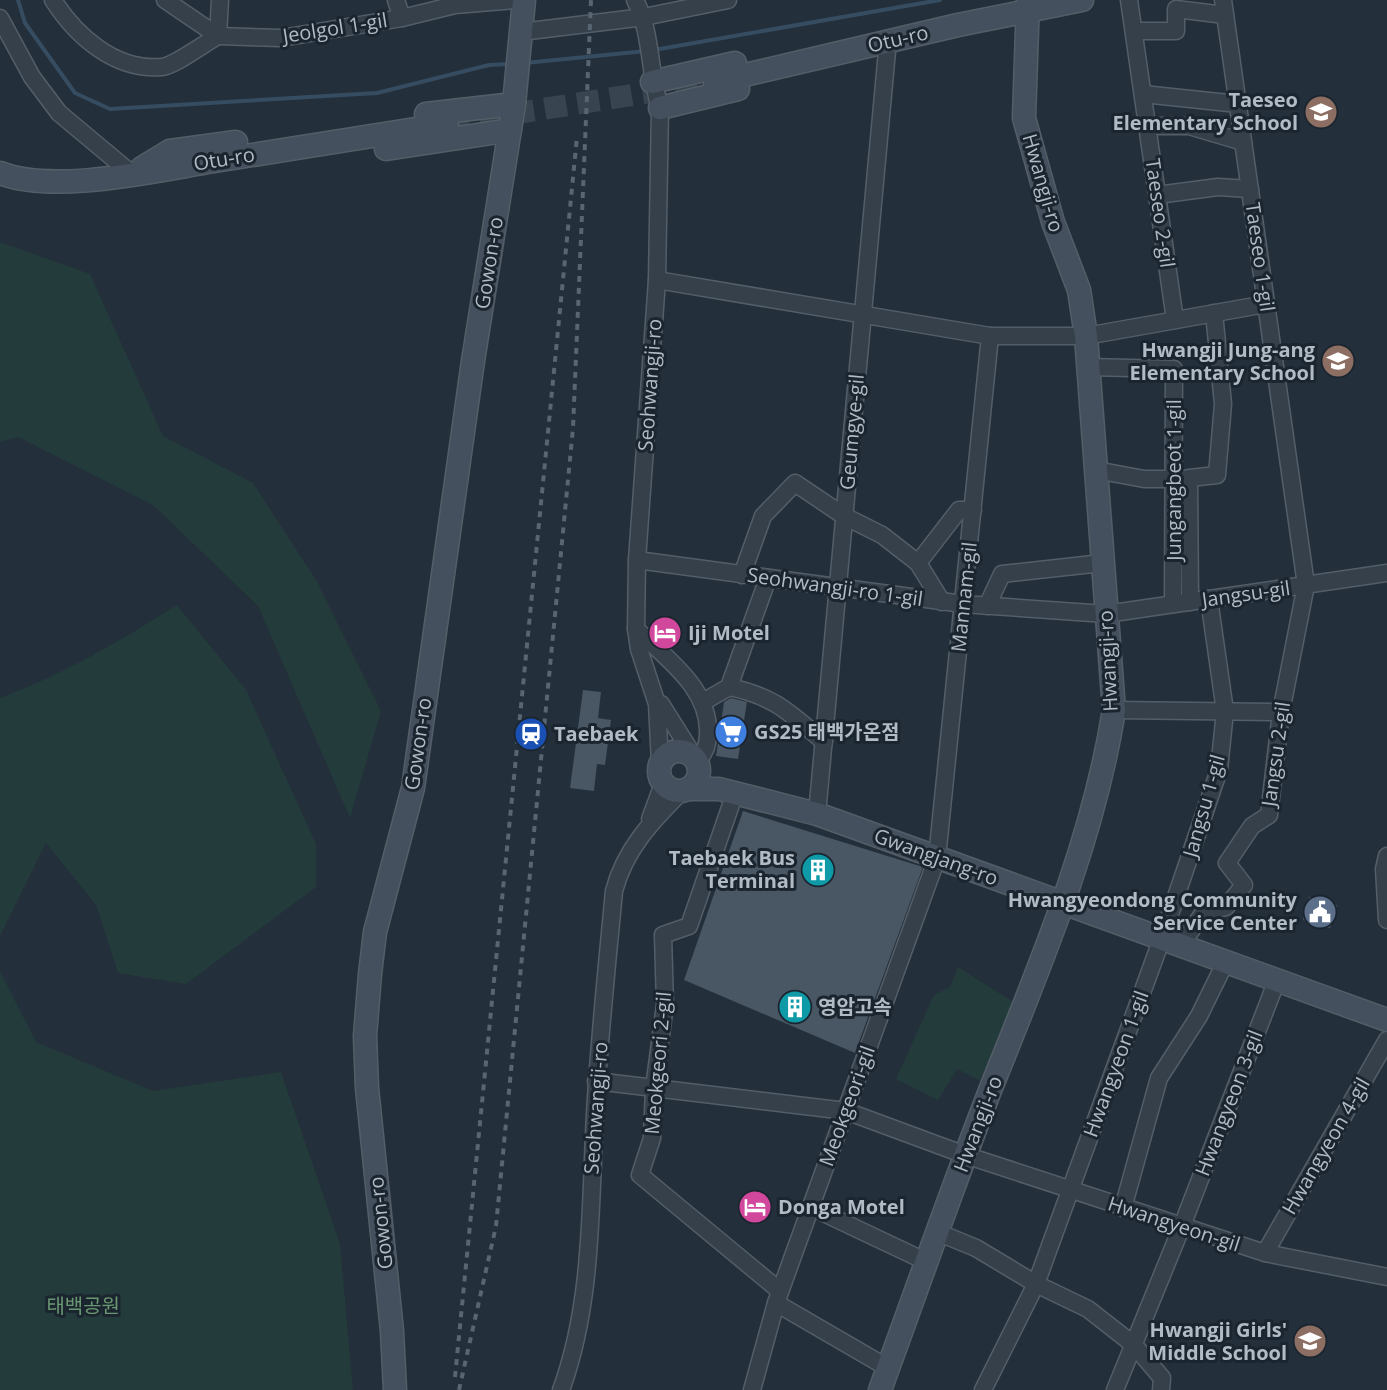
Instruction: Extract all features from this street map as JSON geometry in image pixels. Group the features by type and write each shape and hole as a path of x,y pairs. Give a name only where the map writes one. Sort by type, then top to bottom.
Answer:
{"street":[{"path":"53,0 67,22 86,42 131,64 164,68 218,36"},
{"path":"165,0 218,36"},
{"path":"218,36 220,0"},
{"path":"396,0 402,18"},
{"name":"Jeolgol 1-gil","path":"218,36 281,38 402,18 455,5 515,0"},
{"path":"524,0 521,32 644,17 728,0"},
{"path":"635,0 644,17"},
{"name":"Otu-ro","path":"715,82 987,19 1027,5 1082,0"},
{"name":"Taeseo 2-gil","path":"1129,0 1175,320"},
{"name":"Hwangji-ro","path":"880,1390 965,1155 1064,902 1105,768 1114,710 1086,336 1079,290 1053,222 1024,118 1027,5"},
{"path":"1134,31 1176,31 1176,9 1224,8"},
{"name":"Taeseo 1-gil","path":"1224,8 1306,585"},
{"name":"Seohwangji-ro","path":"644,17 652,82 660,108 657,280 637,560 636,629 639,649 652,687"},
{"path":"0,18 32,77 59,112 132,174 178,180 510,130"},
{"path":"660,108 924,43 987,19"},
{"path":"652,82 920,23 987,19"},
{"name":"Gowon-ro","path":"395,1390 392,1331 367,1088 364,1036 375,932 413,788 473,361 510,130 521,32"},
{"name":"Geumgye-gil","path":"817,814 887,51"},
{"path":"1143,94 1238,104"},
{"path":"132,174 170,151 514,101"},
{"name":"Otu-ro","path":"0,173 38,180 64,181 132,174 447,124"},
{"path":"1147,126 1189,126 1243,142"},
{"path":"1157,195 1218,187 1250,189"},
{"path":"657,280 990,336 1086,336 1266,304"},
{"path":"1096,470 1144,479 1182,480 1217,475 1223,404 1214,313"},
{"name":"Mannam-gil","path":"937,858 990,336"},
{"name":"Jungangbeot 1-gil","path":"1088,367 1174,369 1182,480 1182,603"},
{"path":"742,575 763,516 795,483 844,516 882,535 918,563 942,602"},
{"path":"918,563 959,510 973,510"},
{"name":"Seohwangji-ro 1-gil","path":"637,560 942,602 1106,614"},
{"path":"987,606 1002,574 1102,563"},
{"name":"Jangsu-gil","path":"1106,614 1387,573"},
{"path":"703,702 729,687 768,578"},
{"name":"Jangsu 2-gil","path":"1172,942 1204,912 1226,908 1244,885 1227,863 1252,826 1269,815 1281,712 1306,585"},
{"name":"Jangsu 1-gil","path":"1172,942 1219,770 1225,711 1209,599"},
{"path":"636,629 691,684 703,702 709,721 707,746 696,760"},
{"path":"652,687 696,760 698,779 673,782"},
{"path":"652,687 673,782"},
{"path":"729,687 754,692 779,703 824,742"},
{"path":"1114,710 1281,712"},
{"path":"673,782 663,757 674,751 687,752 727,791"},
{"name":"Seohwangji-ro","path":"561,1390 574,1356 584,1295 596,1081 614,891 619,871 673,782"},
{"name":"Gwangjang-ro","path":"673,782 727,791 817,814 1387,1020"},
{"name":"Meokgeori 2-gil","path":"727,791 689,926 663,935 665,1005 654,1088 652,1138 640,1175 778,1297"},
{"path":"1387,856 1384,869 1387,920"},
{"name":"Meokgeori-gil","path":"752,1390 778,1297 937,858"},
{"name":"Hwangyeon 1-gil","path":"983,1390 1036,1284 1069,1190 1172,942"},
{"path":"1123,1208 1159,1078 1199,1016 1226,961"},
{"name":"Hwangyeon 3-gil","path":"1115,1390 1182,1226 1277,980"},
{"name":"Hwangyeon 4-gil","path":"1265,1253 1387,1040"},
{"name":"Hwangyeon-gil","path":"596,1081 846,1111 965,1155 1265,1253 1387,1277"},
{"path":"811,1207 927,1262"},
{"path":"937,1232 976,1248 1036,1284 1088,1309 1134,1345 1162,1378 1161,1390"},
{"path":"778,1297 888,1368"}],"green space":[{"path":"0,242 90,274 163,436 253,483 316,580 381,711 350,818 258,606 153,505 18,437 0,442"},
{"path":"177,605 246,690 316,844 316,887 186,984 118,973 96,905 46,843 0,936 0,698 91,656"},
{"path":"958,967 1013,1002 980,1081 957,1069 938,1100 896,1079 934,995 950,987"},
{"name":"태백공원","path":"0,971 36,1042 153,1091 281,1072 340,1244 353,1390 0,1390"}],"building":[{"path":"583,690 601,692 598,718 611,720 605,765 597,764 594,791 570,788"},
{"path":"731,698 747,702 738,759 716,756 724,702"},
{"name":"Taebaek Bus Terminal","path":"743,811 923,867 855,1053 684,980"},
{"name":"Hwangyeondong Community Service Center","path":"1309,897 1337,905 1330,928 1303,920"}],"waterway":[{"path":"18,0 25,23 75,93 110,109 377,93 489,65 509,64"},
{"path":"654,50 940,0"},
{"path":"525,63 646,51"}],"tunnel":[{"path":"447,124 715,82"}],"railway":[{"path":"459,1390 496,1226 573,428 591,0"},
{"path":"455,1377 577,137"}],"place":[{"name":"Taeseo Elementary School","path":"1321,112"},
{"name":"Hwangji Jung-ang Elementary School","path":"1338,361"},
{"name":"Iji Motel","path":"665,633"},
{"name":"GS25 태백가온점","path":"731,732"},
{"name":"Taebaek","path":"531,734"},
{"name":"Taebaek Bus Terminal","path":"818,870"},
{"name":"Hwangyeondong Community Service Center","path":"1320,912"},
{"name":"영암고속","path":"795,1007"},
{"name":"Donga Motel","path":"755,1207"},
{"name":"Hwangji Girls' Middle School","path":"1310,1341"}]}
